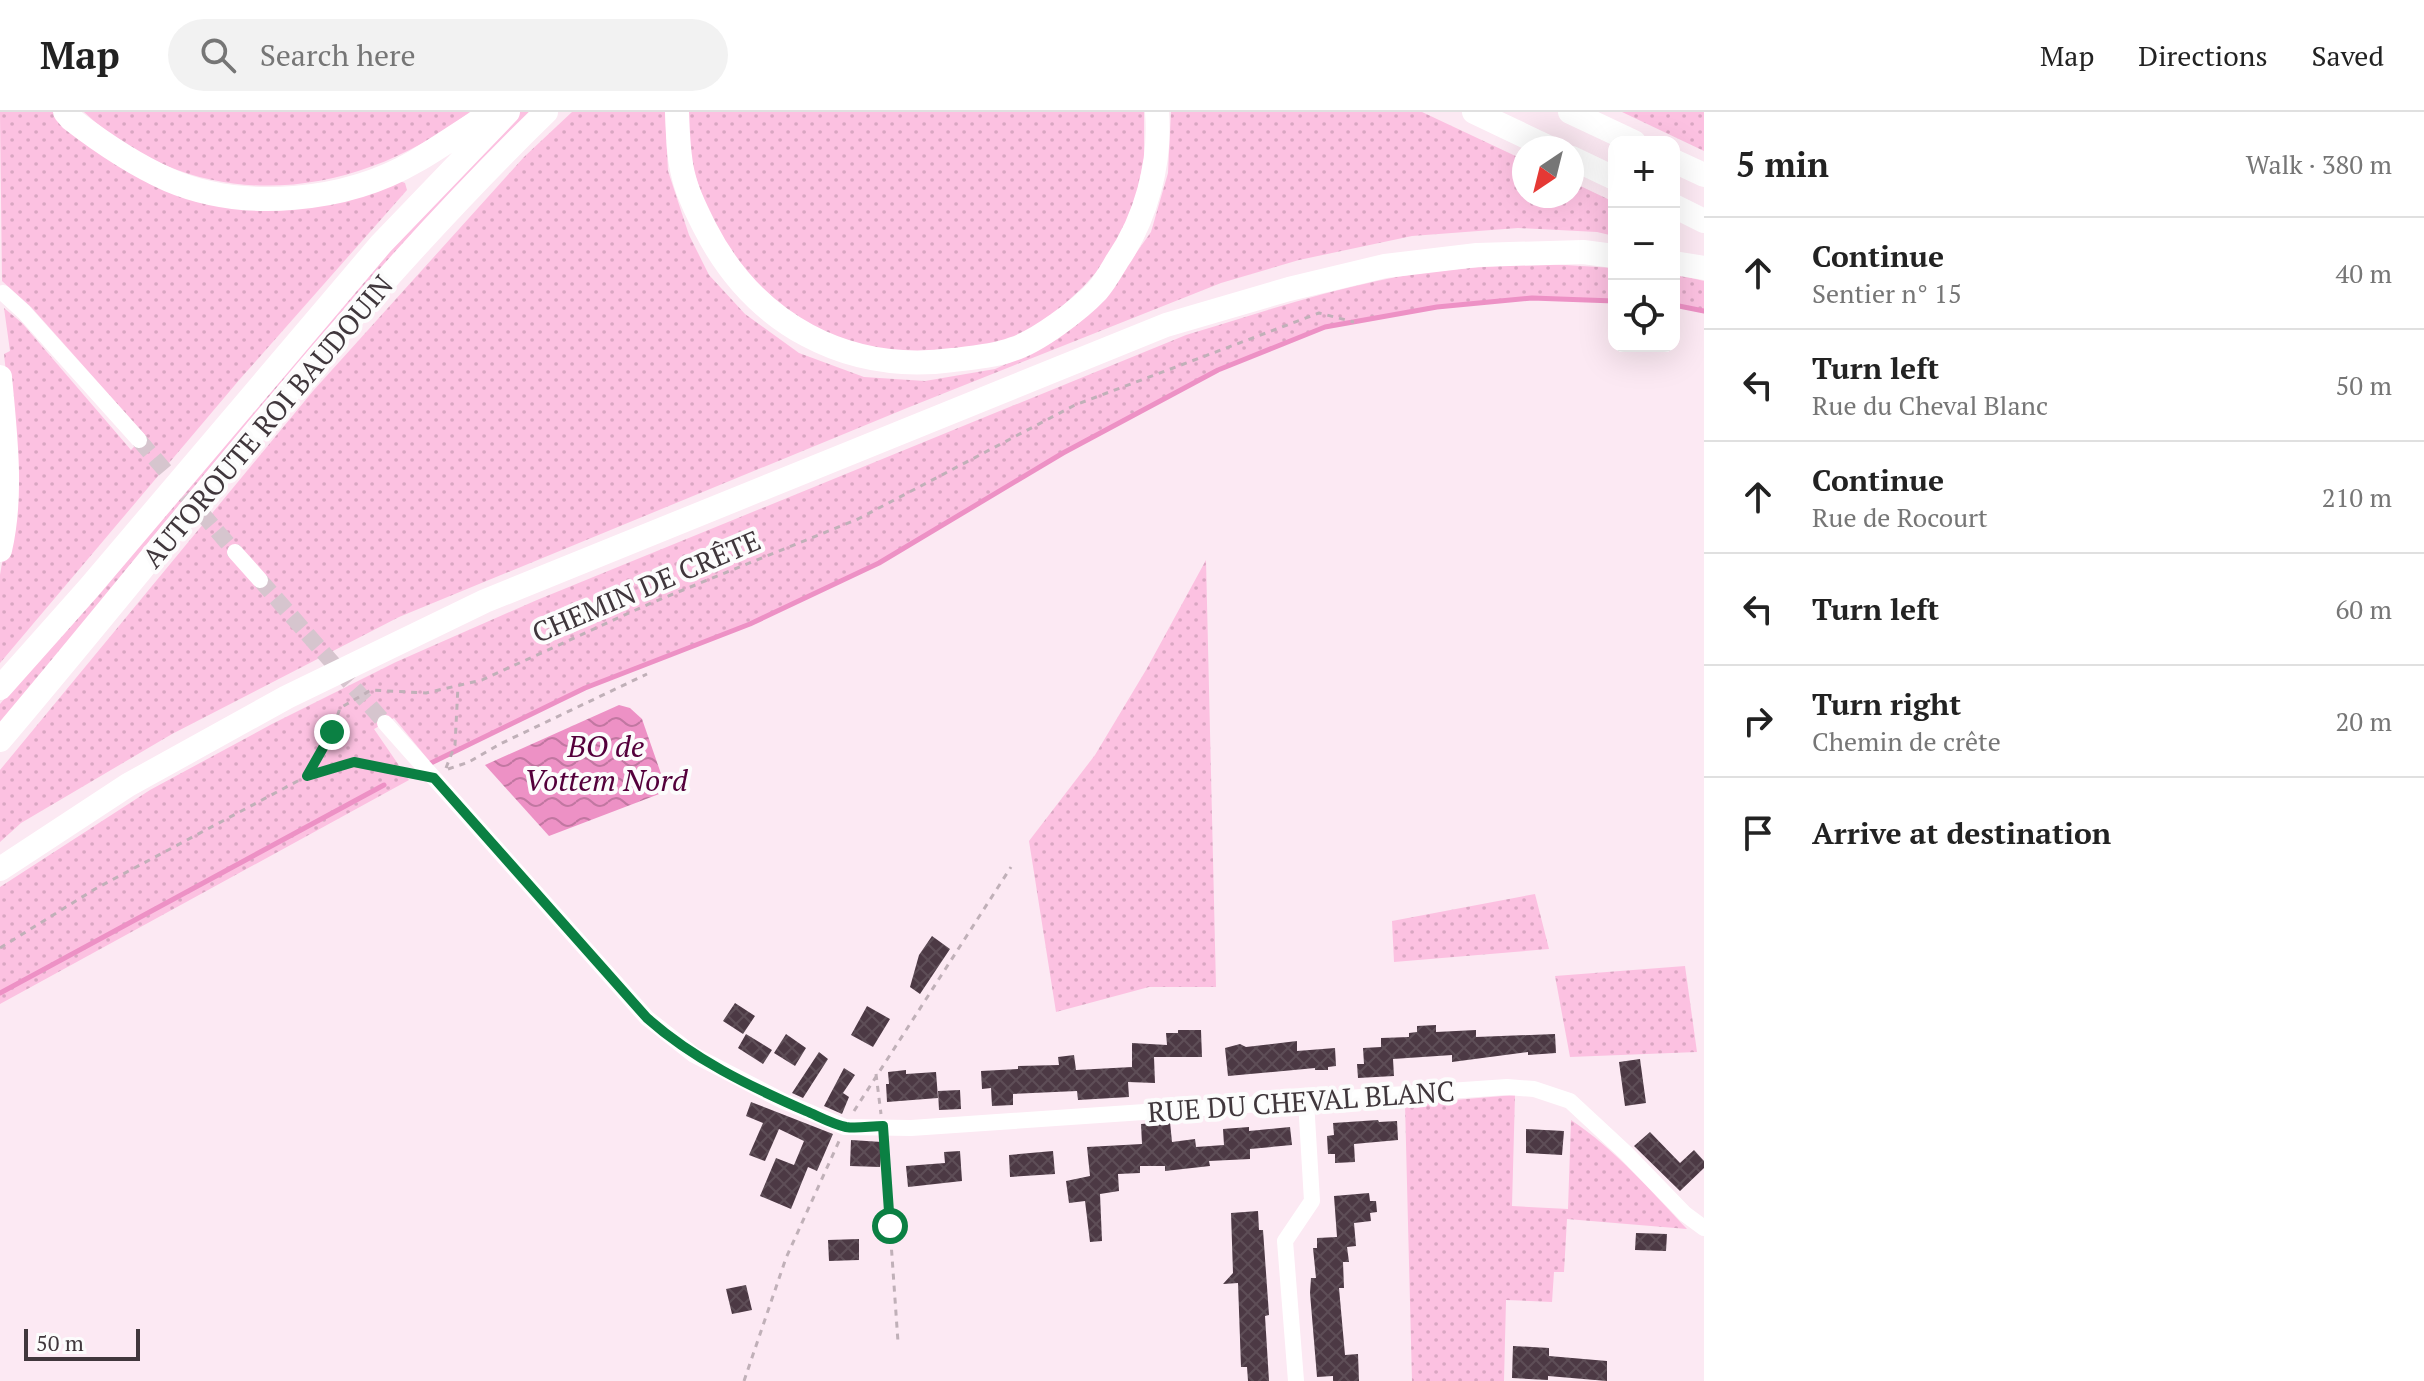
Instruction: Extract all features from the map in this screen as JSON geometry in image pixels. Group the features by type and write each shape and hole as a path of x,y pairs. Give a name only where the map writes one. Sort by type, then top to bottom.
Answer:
{"highway":[{"path":"65,112 120,156 171,181 213,194 265,199 312,195 360,186 415,162 493,112"},
{"path":"0,688 89,588 381,244 508,112"},
{"name":"AUTOROUTE ROI BAUDOUIN","path":"0,740 398,266 546,112"},
{"path":"677,112 683,177 696,211 715,249 764,308 799,331 839,351 881,361 921,364 1014,349 1061,322 1097,290 1132,239 1150,190 1158,133 1157,112"},
{"path":"1474,112 1525,136"},
{"path":"1570,112 1621,136"},
{"path":"1584,164 1608,175"},
{"path":"1680,164 1704,175"},
{"path":"1678,208 1704,221"},
{"path":"0,869 128,785 287,697 485,601 1166,325 1289,289 1385,266 1477,255 1583,252 1608,255"},
{"path":"1680,264 1704,268"},
{"path":"0,377 6,484 4,535 0,550"}],"street":[{"path":"3,293 24,312 139,440"},
{"path":"235,552 260,580"},
{"name":"RUE DU CHEVAL BLANC","path":"385,723 439,774 647,1018 694,1055 783,1101 845,1127 911,1128 1507,1087 1534,1089 1570,1101 1685,1214 1704,1228"},
{"path":"1296,1381 1285,1241 1312,1201 1306,1101"}],"path":[{"name":"CHEMIN DE CRÊTE","path":"307,776 332,732 340,708 371,690 426,693 482,680 651,603 858,519 1075,405 1319,313 1354,322"},
{"path":"0,948 95,889 307,776 354,762 439,774 647,674"},
{"path":"439,774 455,745 458,686"},
{"path":"744,1381 786,1258 845,1127 1011,867"},
{"path":"876,1074 883,1126 898,1342"}],"shaded area":[{"path":"0,112 58,112 211,199 397,180 405,183 407,190 240,379 0,663 0,575 10,516 11,419 4,354 10,351 4,308 22,323 131,450 145,435 31,307 2,281"},
{"path":"84,112 470,112 424,142 376,165 326,180 276,186 225,182 176,169 128,146"},
{"path":"520,112 534,112 0,726 0,704 388,251"},
{"path":"572,112 665,112 668,171 689,235 709,275 745,314 799,353 864,377 925,381 995,369 1042,348 1076,325 1114,284 1151,232 1168,173 1171,112 1422,112 1512,154 1512,208 1584,208 1584,188 1608,199 1608,235 1518,228 1412,236 1299,260 1221,283 399,617 172,734 21,823 0,842 0,770 313,391 524,157"},
{"path":"687,112 1144,112 1144,158 1137,192 1123,231 1107,260 1056,312 1028,331 997,344 895,358 803,329 718,244 688,153"},
{"path":"1622,112 1704,112 1704,151 1680,140 1680,136 1672,136"},
{"path":"1549,264 1608,268 1608,300 1531,297 1433,306 1325,327 1218,370 1063,453 879,563 750,624 585,688 431,763 394,718 374,729 409,780 0,1004 0,887 150,790 396,662 537,600 1186,335 1377,281 1484,267"},
{"path":"1680,275 1704,281 1704,310 1680,305"},
{"path":"1206,560 1216,987 1149,987 1056,1012 1029,841 1095,755"},
{"path":"1535,894 1549,949 1394,962 1392,921"},
{"path":"1685,966 1697,1052 1570,1057 1555,976"},
{"path":"1515,1095 1512,1206 1568,1209 1571,1120 1618,1157 1687,1229 1567,1219 1564,1272 1554,1272 1552,1302 1506,1300 1504,1381 1412,1381 1405,1104"}],"water":[{"name":"BO de Vottem Nord","path":"619,705 630,708 642,719 667,791 549,836 485,765"}],"building":[{"path":"932,936 950,949 920,994 910,987 919,955"},
{"path":"735,1003 755,1016 743,1034 723,1021"},
{"path":"867,1006 890,1019 873,1047 851,1035"},
{"path":"1436,1025 1436,1032 1476,1030 1476,1037 1555,1034 1556,1053 1528,1055 1528,1052 1452,1062 1452,1055 1393,1059 1394,1076 1358,1078 1357,1064 1364,1064 1363,1048 1381,1047 1381,1038 1409,1037 1409,1033 1417,1032 1417,1026"},
{"path":"1178,1030 1201,1030 1202,1057 1154,1057 1155,1083 1128,1082 1129,1097 1078,1100 1077,1091 1013,1094 1013,1105 992,1106 991,1088 982,1089 981,1071 1059,1065 1058,1057 1074,1055 1076,1070 1132,1067 1132,1043 1167,1045 1166,1033 1178,1033"},
{"path":"746,1034 772,1050 763,1064 738,1048"},
{"path":"786,1034 806,1048 795,1066 774,1053"},
{"path":"1297,1041 1297,1051 1335,1048 1336,1066 1328,1067 1328,1070 1315,1068 1228,1076 1225,1048 1240,1044 1246,1047"},
{"path":"819,1052 828,1059 803,1098 792,1093"},
{"path":"1640,1059 1646,1103 1625,1106 1619,1062"},
{"path":"844,1068 855,1075 843,1093 849,1097 842,1114 824,1106"},
{"path":"906,1070 906,1074 936,1072 938,1098 887,1102 888,1072"},
{"path":"960,1090 961,1109 939,1110 938,1091"},
{"path":"751,1102 833,1134 817,1171 808,1167 791,1209 760,1196 776,1158 794,1165 804,1141 779,1129 765,1161 749,1155 763,1123 746,1116"},
{"path":"1397,1121 1398,1140 1354,1144 1355,1162 1335,1163 1335,1154 1328,1154 1327,1136 1334,1135 1333,1123"},
{"path":"1170,1122 1172,1142 1195,1139 1196,1147 1224,1145 1223,1129 1249,1127 1249,1131 1290,1127 1292,1145 1250,1149 1250,1159 1209,1161 1210,1166 1165,1171 1165,1166 1140,1166 1140,1173 1118,1174 1119,1191 1100,1194 1102,1241 1090,1242 1085,1201 1069,1203 1066,1181 1090,1176 1087,1147 1142,1144 1141,1124"},
{"path":"1526,1129 1564,1131 1562,1155 1526,1153"},
{"path":"1650,1132 1680,1163 1694,1150 1704,1161 1704,1168 1680,1191 1634,1146"},
{"path":"851,1140 882,1142 880,1167 850,1166"},
{"path":"960,1151 962,1181 908,1187 906,1166 945,1163 944,1152"},
{"path":"1053,1151 1055,1174 1010,1177 1009,1155"},
{"path":"1369,1193 1370,1201 1376,1201 1377,1212 1370,1213 1371,1221 1354,1223 1356,1246 1347,1247 1349,1262 1343,1262 1344,1288 1339,1288 1345,1355 1358,1354 1359,1381 1333,1381 1333,1376 1317,1377 1310,1293 1311,1278 1316,1278 1313,1248 1317,1248 1317,1238 1337,1237 1334,1196"},
{"path":"1258,1211 1259,1230 1263,1230 1269,1315 1265,1316 1269,1381 1248,1381 1247,1367 1241,1367 1238,1283 1223,1284 1233,1273 1231,1213"},
{"path":"1636,1233 1667,1234 1666,1251 1635,1250"},
{"path":"859,1239 859,1260 829,1261 828,1240"},
{"path":"746,1285 752,1310 732,1314 726,1289"},
{"path":"1513,1346 1549,1348 1549,1356 1607,1361 1607,1381 1548,1376 1548,1380 1512,1378"}],"waterway":[{"path":"431,763 585,688 750,624 879,563 1063,453 1218,370 1325,327 1437,307 1532,298 1608,301"},
{"path":"1680,306 1704,311"},
{"path":"0,993 384,785"}],"tunnel":[{"path":"139,440 235,552"},
{"path":"260,580 385,723"}],"route":[{"path":"332,732 307,776 354,762 434,778 647,1018 671,1039 694,1055 783,1101 845,1127 883,1126 890,1226"}]}
